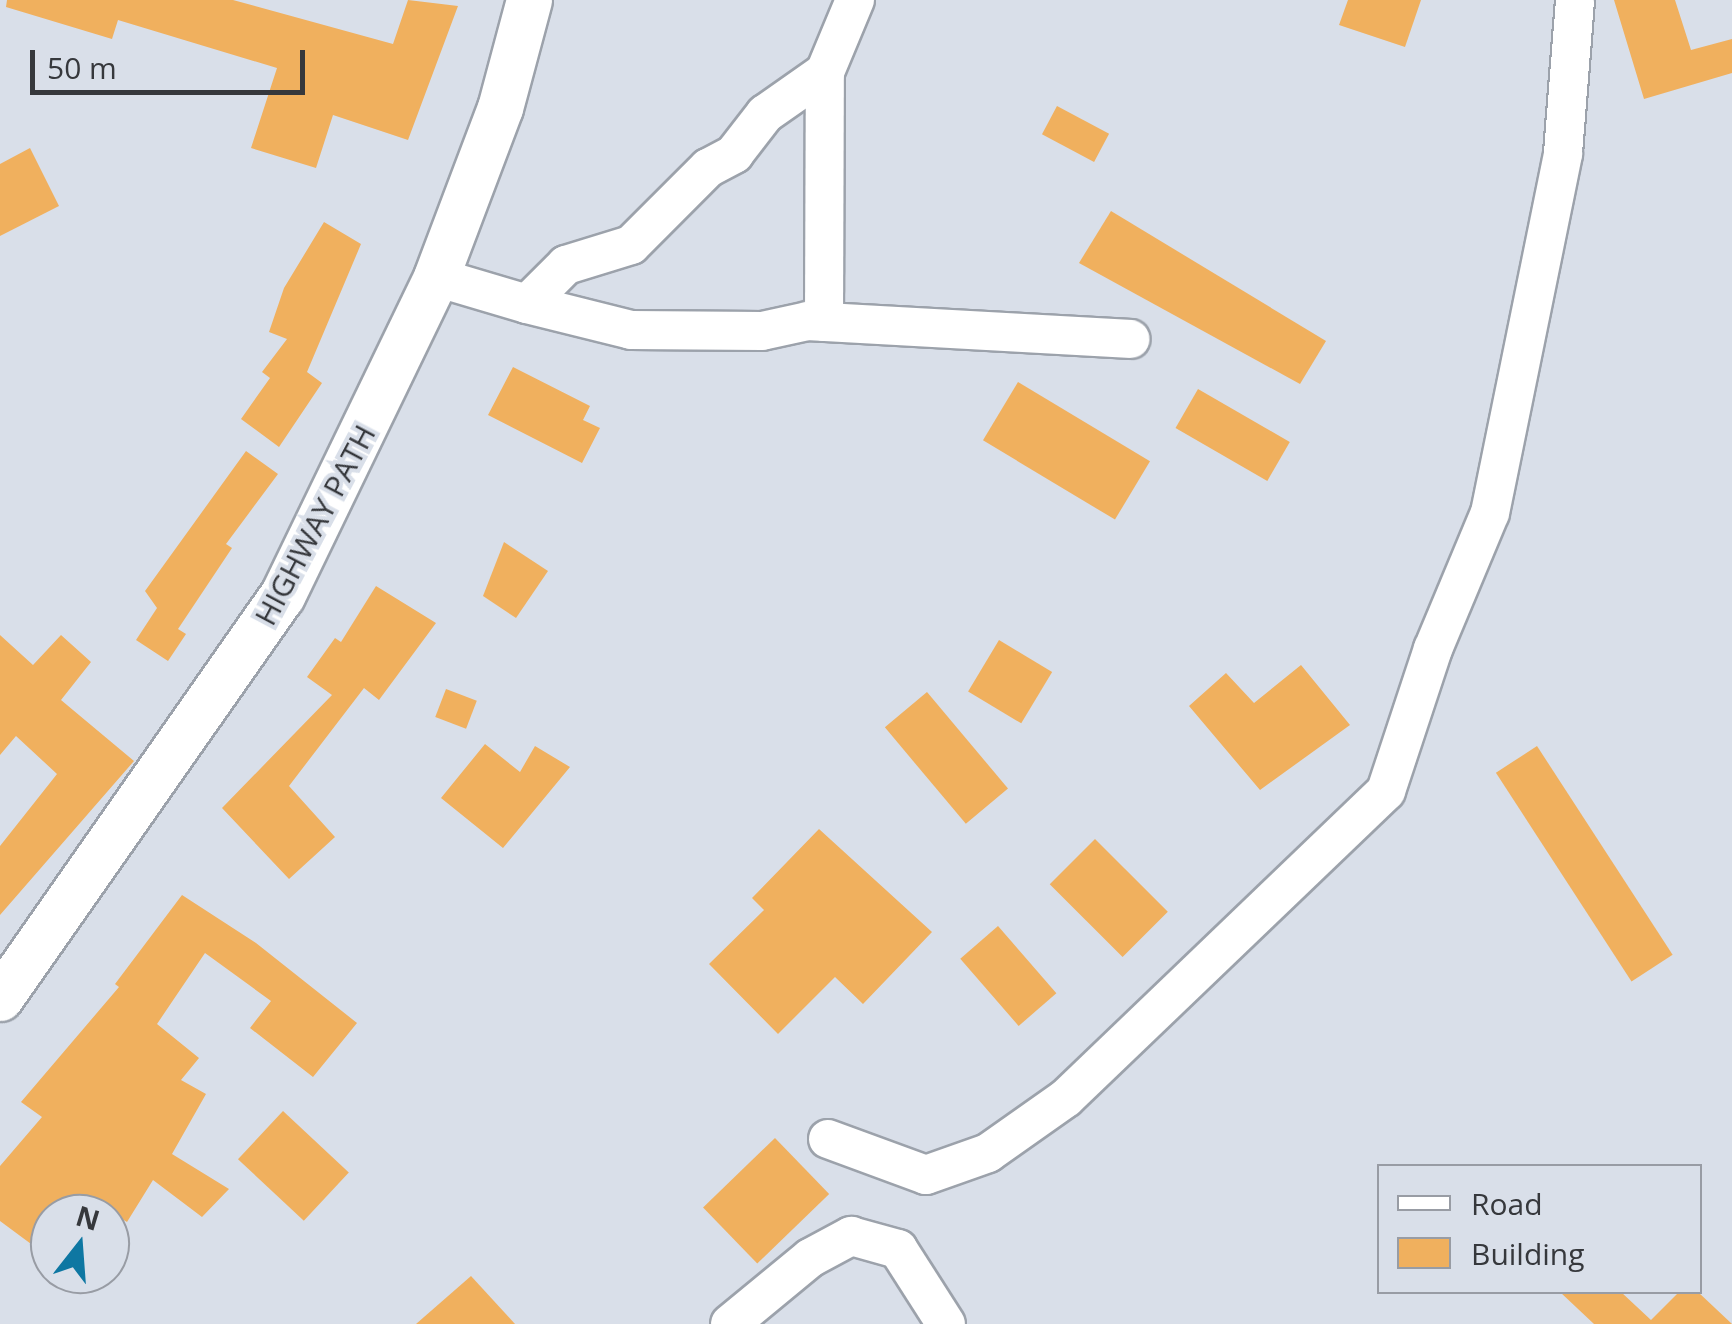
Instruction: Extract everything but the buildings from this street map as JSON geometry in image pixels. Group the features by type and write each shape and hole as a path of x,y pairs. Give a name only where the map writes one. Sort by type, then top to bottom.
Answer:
{"street":[{"name":"HIGHWAY PATH","path":"0,998 282,596 436,277 500,108 529,0"},
{"path":"824,322 825,72 855,0"},
{"path":"828,1139 926,1174 988,1153 1066,1098 1386,791 1433,650 1490,513 1563,153 1575,0"},
{"path":"527,304 566,265 631,245 708,168 734,154 765,114 825,72"},
{"path":"436,277 632,330 762,331 824,322 1130,339"},
{"path":"730,1324 810,1258 851,1236 874,1207 946,1324"}]}
